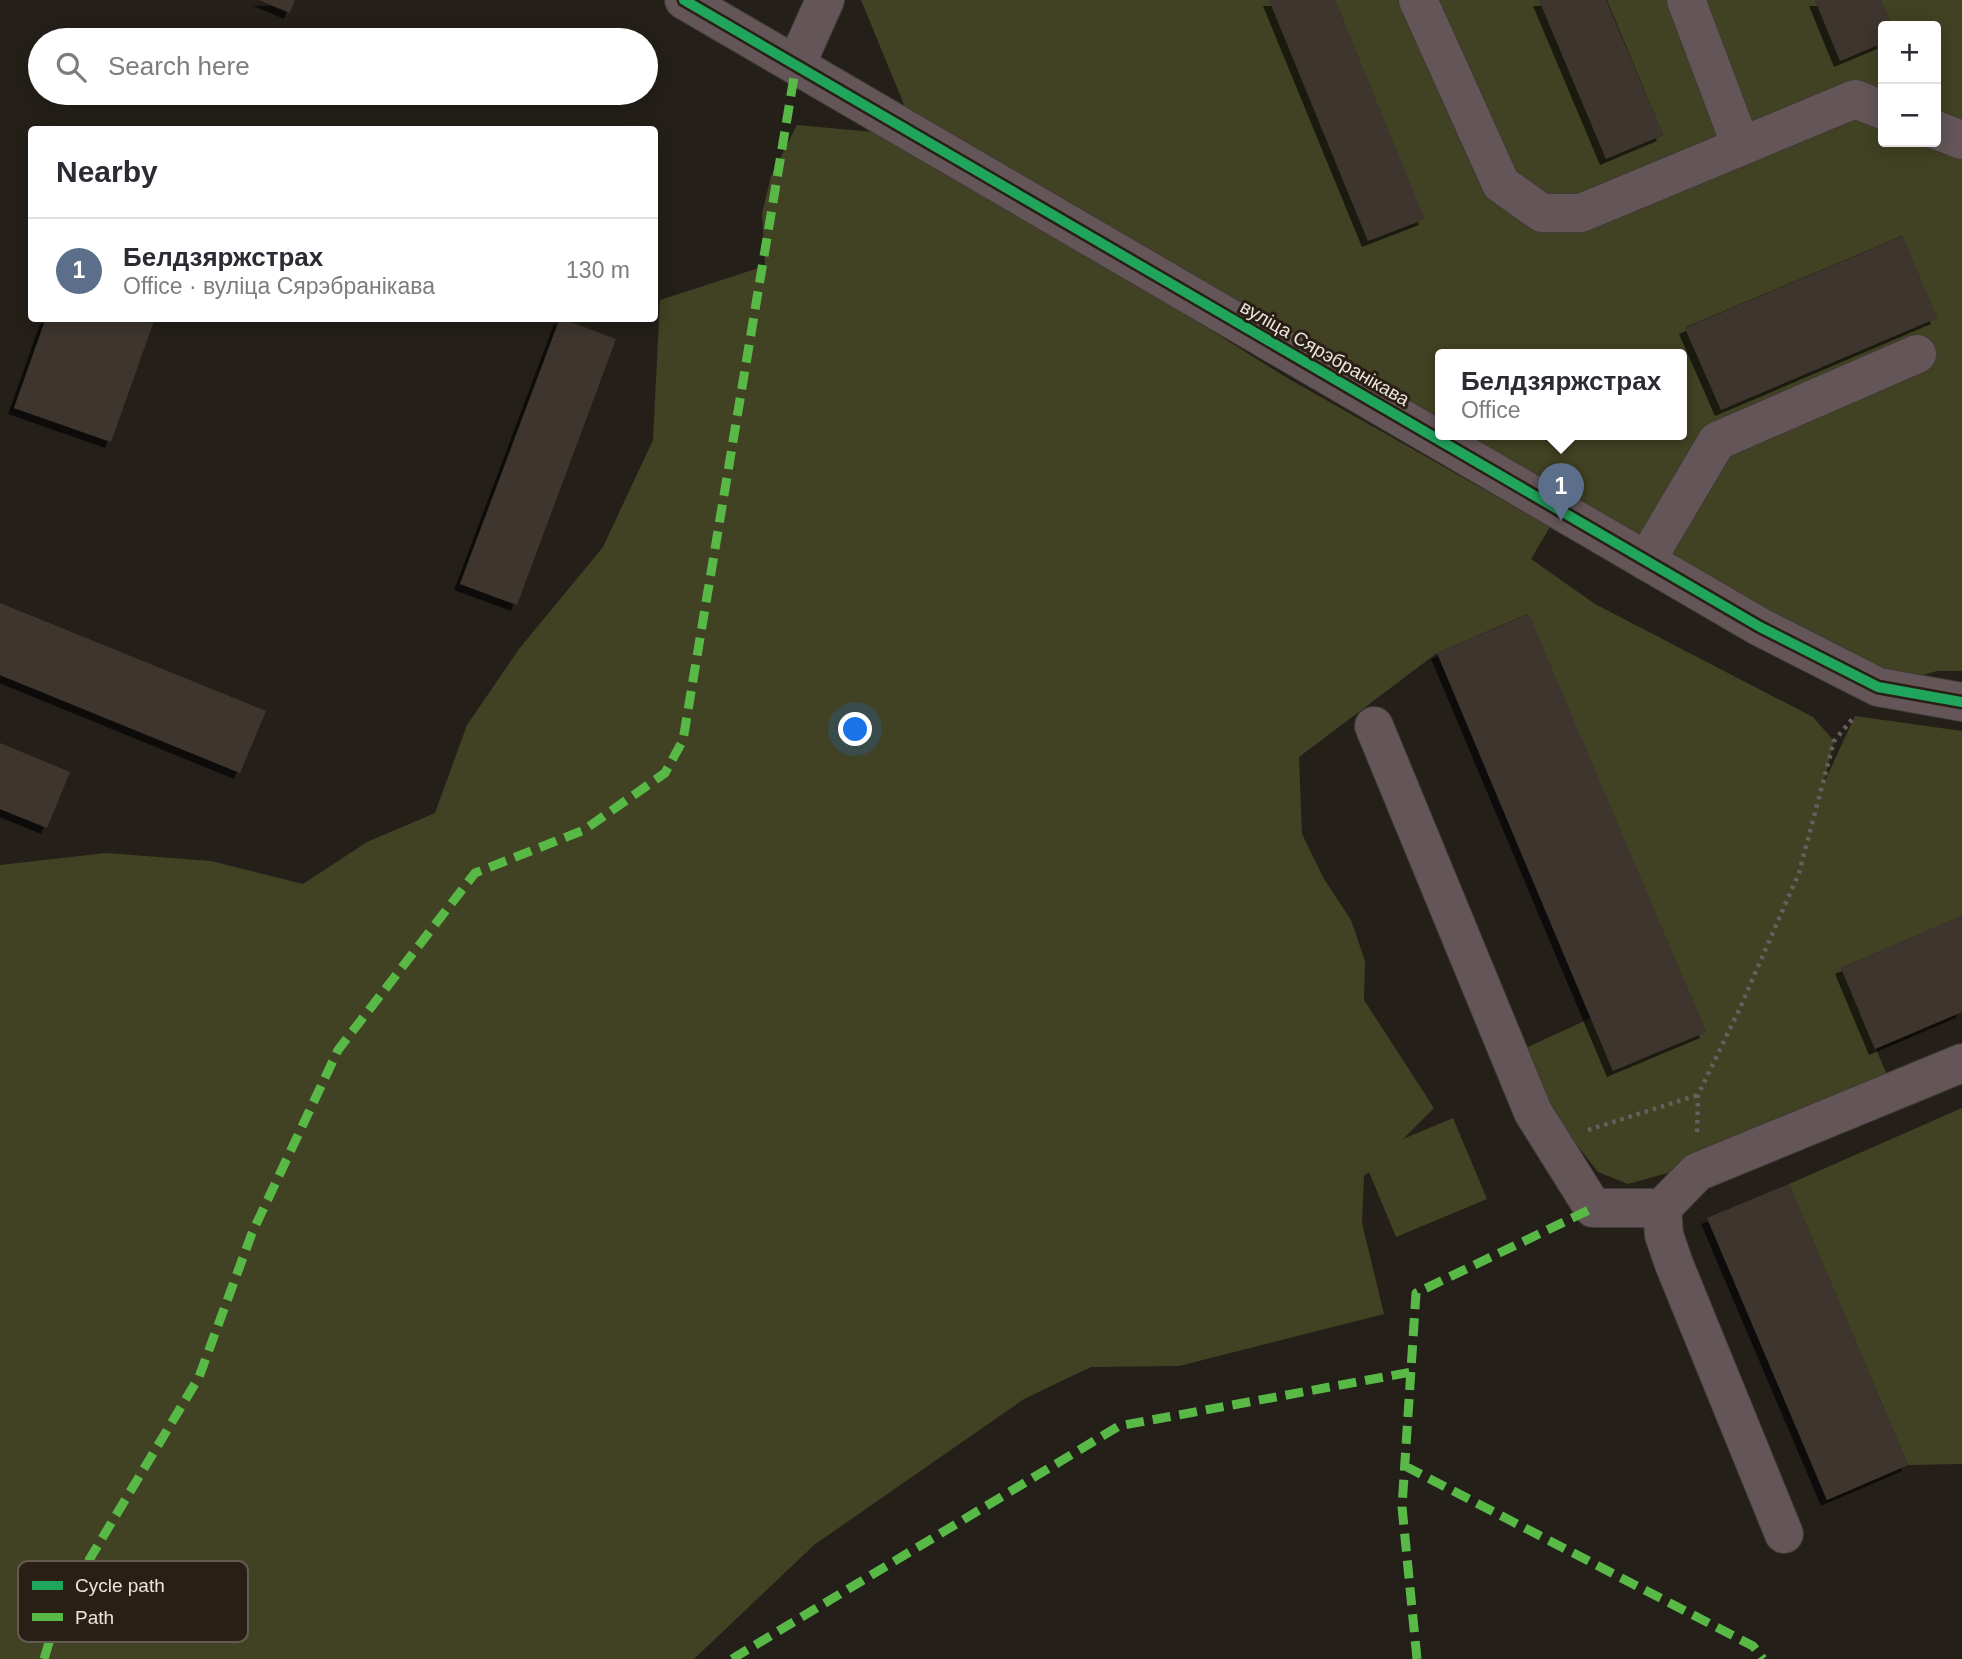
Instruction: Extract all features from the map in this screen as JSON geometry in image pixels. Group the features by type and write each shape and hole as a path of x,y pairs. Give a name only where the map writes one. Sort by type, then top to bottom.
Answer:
{"street":[{"name":"вуліца Сярэбранікава","path":"684,0 1435,438"},
{"path":"796,65 825,0"},
{"path":"1418,0 1501,184 1542,213 1581,213 1855,99 1878,108"},
{"path":"1686,0 1741,146"},
{"path":"1941,132 1962,140"},
{"path":"1646,561 1717,441 1917,354"},
{"name":"вуліца Сярэбранікава","path":"1439,440 1760,627 1878,687 1962,702"},
{"path":"1374,726 1533,1112 1593,1208 1662,1208 1697,1172 1962,1063"},
{"path":"1662,1208 1664,1235 1674,1264 1784,1534"}],"path":[{"path":"1697,1172 1698,1095 1739,1010 1799,873 1834,741 1878,687"}],"green space":[{"path":"861,0 1269,0 1368,241 1424,219 1335,0 1539,0 1606,159 1663,135 1607,0 1815,0 1840,61 1878,45 1878,147 1941,147 1941,21 1890,21 1881,0 1962,0 1962,671 1937,671 1878,687 1161,299 1289,379 1550,527 1531,559 1595,604 1813,717 1834,741 1823,785 1855,716 1962,731 1962,916 1841,968 1894,1091 1696,1165 1628,1184 1598,1172 1570,1136 1555,1123 1521,1050 1591,1018 1614,1071 1706,1032 1528,614 1437,653 1299,757 1302,834 1324,879 1351,920 1365,961 1364,1000 1434,1108 1403,1139 1453,1118 1487,1199 1396,1237 1369,1172 1364,1176 1362,1223 1384,1314 1179,1366 1091,1367 1024,1399 814,1545 694,1659 0,1659 0,865 106,853 211,861 303,884 367,842 435,813 467,725 519,649 603,547 653,440 660,300 765,266 762,214 771,176 797,125 917,136","holes":["1902,236 1937,318 1721,410 1686,327"]},
{"path":"1962,1108 1962,1464 1908,1465 1789,1184"}],"building":[{"path":"259,0 295,0 290,13"},
{"path":"1269,0 1335,0 1425,219 1368,241"},
{"path":"1539,0 1606,0 1663,135 1606,159"},
{"path":"1815,0 1881,0 1890,21 1878,21 1878,45 1840,61"},
{"path":"1903,236 1937,318 1721,410 1685,328"},
{"path":"45,322 154,322 111,442 14,408"},
{"path":"558,322 571,322 616,339 517,605 460,584"},
{"path":"0,603 266,711 240,773 0,675"},
{"path":"1529,614 1706,1032 1613,1071 1437,653"},
{"path":"0,743 70,772 47,828 0,809"},
{"path":"1962,916 1962,1012 1875,1049 1841,968"},
{"path":"1789,1184 1908,1465 1827,1500 1707,1218"}],"marked path":[{"path":"88,1561 199,1377 252,1233 338,1050 475,873 584,830 665,773 683,740 796,65"},
{"path":"1417,1659 1402,1507 1416,1293 1593,1208"},
{"path":"732,1659 1119,1426 1411,1372"},
{"path":"1405,1466 1753,1646 1763,1659"},
{"path":"44,1659 49,1642"}],"cycle path":[{"path":"684,0 1435,438"},
{"path":"1439,440 1760,627 1878,687 1962,702"}],"place":[{"name":"Белдзяржстрах","path":"1561,521"}]}
